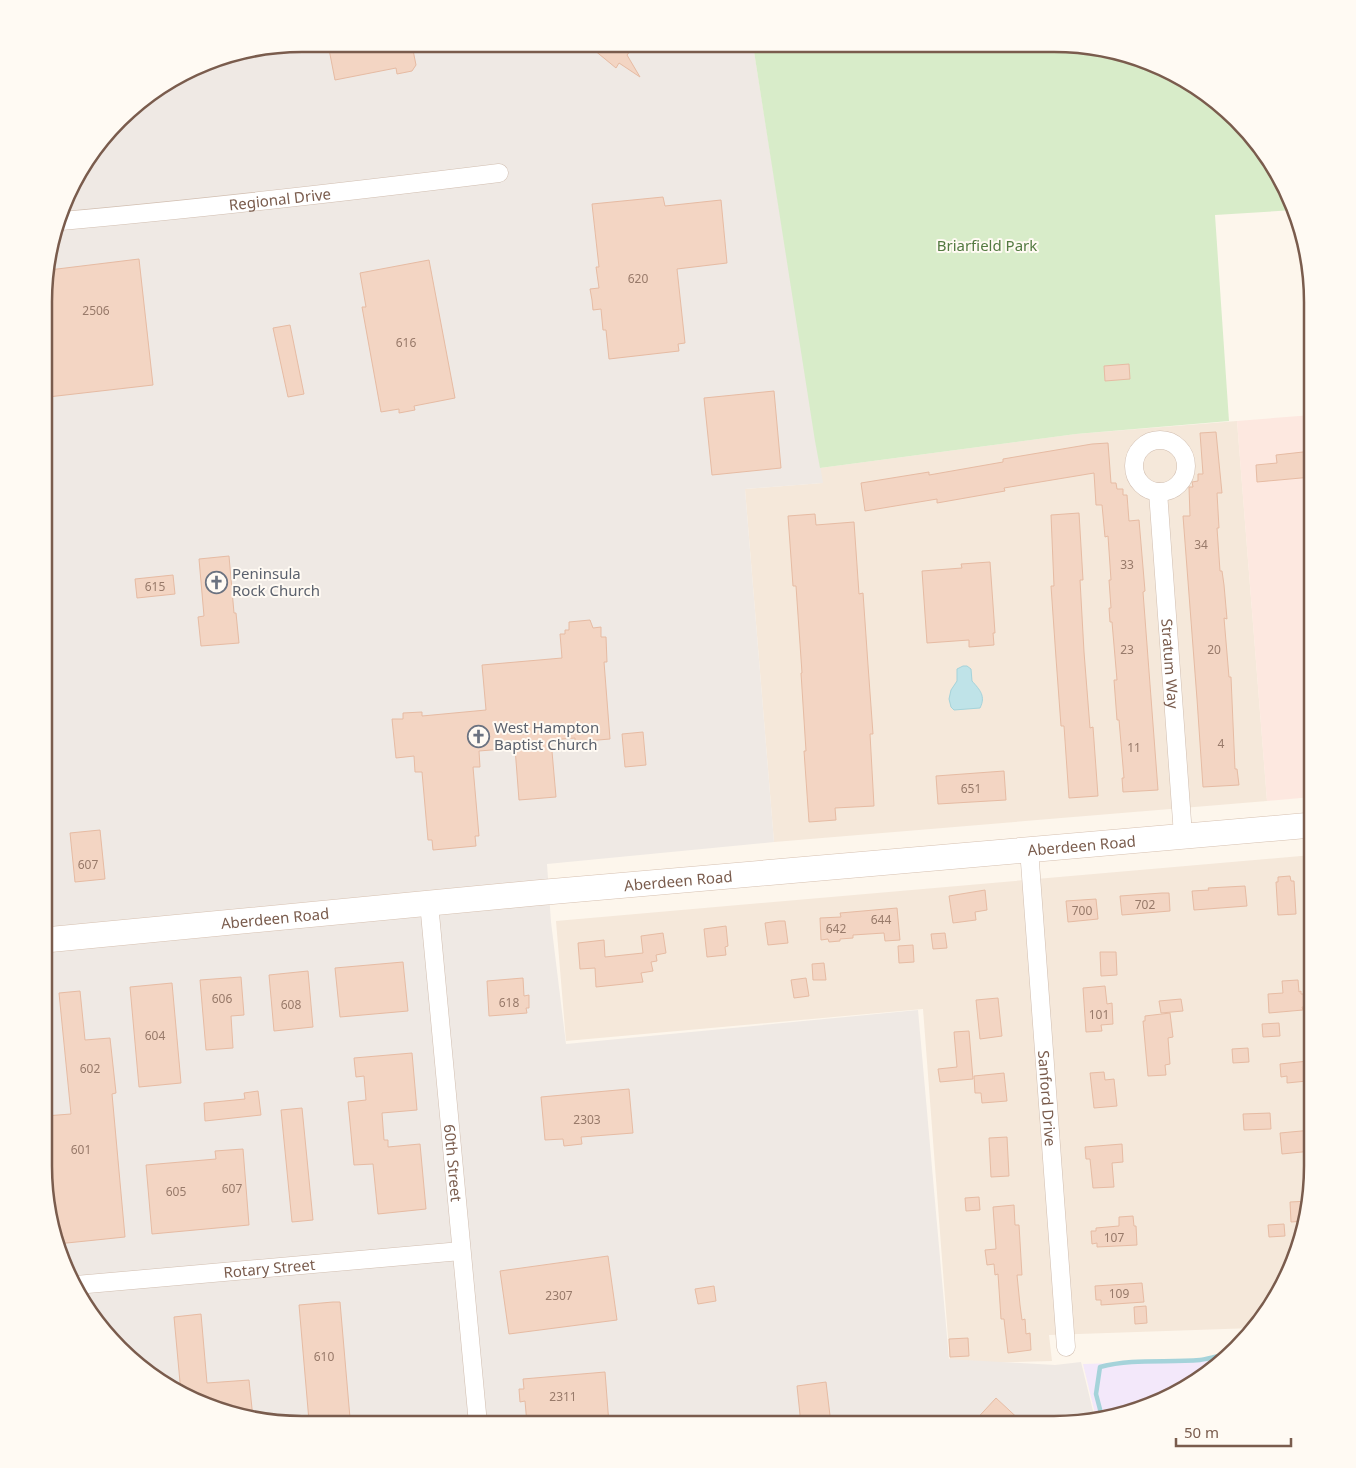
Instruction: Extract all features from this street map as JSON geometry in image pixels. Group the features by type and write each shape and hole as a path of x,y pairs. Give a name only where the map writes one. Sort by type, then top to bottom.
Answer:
{"main road":[{"name":"Aberdeen Road","path":"52,939 429,903 1304,825"}],"street":[{"name":"Regional Drive","path":"67,220 360,191 499,173"},
{"name":"Stratum Way","path":"1158,492 1183,835"},
{"name":"Sanford Drive","path":"1029,849 1066,1348"},
{"name":"60th Street","path":"429,903 477,1416"},
{"name":"Rotary Street","path":"83,1284 462,1251"}],"shaded area":[{"path":"754,52 823,483 745,489 774,842 547,864 551,922 566,1044 918,1010 949,1359 1055,1365 1081,1362 1093,1412 1070,1415 303,1416 254,1411 222,1402 192,1390 150,1364 104,1318 78,1276 66,1246 57,1214 52,1165 52,303 57,254 66,222 78,192 104,150 150,104 192,78 222,66 254,57 286,53"},
{"path":"1304,416 1304,798 1267,801 1237,421"},
{"path":"1237,421 1267,801 774,842 745,489 822,483 820,468 1076,434"},
{"path":"1304,856 1303,1182 1295,1230 1278,1276 1252,1318 1242,1328 1049,1335 1052,1361 950,1364 923,1009 566,1041 556,921"},
{"path":"1210,1360 1164,1390 1134,1402 1095,1412 1083,1364"}],"green space":[{"name":"Briarfield Park","path":"754,52 1053,52 1102,57 1118,61 1164,78 1206,104 1252,150 1278,192 1285,211 1215,215 1229,421 1076,434 820,468"}],"water":[{"path":"963,666 971,669 972,681 981,693 982,704 980,708 954,710 951,707 949,699 951,690 957,681 957,669"}],"building":[{"path":"330,52 413,52 416,65 412,71 397,74 396,68 335,80"},
{"path":"597,52 629,52 627,55 640,77 619,63 616,68"},
{"path":"663,197 665,206 721,200 727,263 677,269 685,343 678,344 679,351 609,359 606,330 603,330 601,309 593,310 590,289 599,288 596,267 599,267 592,204"},
{"path":"139,259 153,385 52,397 52,303 55,269"},
{"path":"429,260 455,398 414,406 415,410 399,413 399,409 381,412 362,307 366,307 360,273"},
{"path":"290,325 304,394 288,397 273,328"},
{"path":"1129,364 1130,379 1105,381 1104,366"},
{"path":"774,391 781,468 712,475 704,398"},
{"path":"1216,432 1222,493 1217,493 1219,528 1217,528 1220,571 1222,571 1227,619 1224,618 1229,677 1231,677 1235,769 1237,769 1239,785 1203,787 1183,516 1190,516 1189,487 1193,487 1192,482 1198,481 1198,474 1203,474 1200,433"},
{"path":"1108,443 1111,483 1116,483 1117,489 1123,489 1123,495 1127,495 1129,521 1139,520 1158,790 1123,792 1122,778 1124,778 1114,680 1117,680 1109,608 1111,608 1109,580 1111,580 1108,536 1105,537 1102,505 1096,505 1094,473 1004,488 1005,491 937,503 937,499 865,511 861,483 929,472 929,475 1003,462 1003,459"},
{"path":"1304,452 1304,478 1257,482 1256,465 1277,463 1276,455"},
{"path":"1079,513 1083,580 1080,580 1084,652 1090,728 1093,727 1098,796 1069,798 1064,726 1061,726 1051,586 1054,586 1051,515"},
{"path":"815,514 816,525 854,522 859,594 863,593 873,734 870,734 874,806 835,808 836,820 809,822 804,751 806,751 802,673 796,586 793,586 788,516"},
{"name":"Peninsula Rock Church","path":"229,556 234,613 236,613 239,643 201,646 198,617 204,616 199,559"},
{"path":"990,562 995,633 993,633 994,645 969,647 969,640 927,643 922,571 962,568 961,564"},
{"path":"173,575 175,594 137,598 135,579"},
{"name":"West Hampton Baptist Church","path":"590,620 593,628 601,627 601,637 606,637 607,662 604,662 610,739 575,742 575,738 551,740 556,797 519,800 515,748 479,751 480,767 473,767 479,836 475,836 476,846 433,850 432,840 428,840 422,772 415,772 414,756 396,758 392,719 403,719 403,713 422,712 422,716 486,710 482,665 562,658 560,634 565,634 565,630 569,630 569,622"},
{"path":"643,732 646,765 625,767 622,734"},
{"path":"1004,771 1006,800 938,804 936,776"},
{"path":"100,830 105,879 75,882 70,833"},
{"path":"1290,876 1291,881 1294,881 1296,914 1278,915 1276,882 1278,882 1278,877"},
{"path":"1245,886 1247,906 1194,910 1192,891"},
{"path":"985,890 987,910 975,912 976,920 953,923 949,896"},
{"path":"1169,893 1170,911 1122,915 1120,896"},
{"path":"1096,899 1098,919 1068,922 1066,901"},
{"path":"897,908 900,940 885,941 884,933 853,935 853,938 840,939 840,941 829,942 828,939 821,940 820,918 841,917 840,913"},
{"path":"785,921 788,943 768,945 765,923"},
{"path":"726,926 728,946 725,947 726,955 707,957 704,929"},
{"path":"663,933 666,953 656,955 657,961 651,962 653,971 641,973 643,982 596,987 595,968 580,969 578,943 604,940 605,957 643,953 641,936"},
{"path":"945,933 947,948 933,949 931,934"},
{"path":"913,945 914,962 899,963 898,946"},
{"path":"1100,952 1116,952 1117,975 1101,976"},
{"path":"403,962 408,1011 340,1017 335,968"},
{"path":"824,963 826,980 813,980 812,964"},
{"path":"308,971 313,1027 274,1031 269,975"},
{"path":"241,977 244,1015 231,1016 233,1048 206,1050 200,980"},
{"path":"523,978 524,996 529,995 529,1008 526,1008 527,1013 489,1016 487,981"},
{"path":"806,978 809,996 794,998 791,980"},
{"path":"1298,980 1299,992 1301,991 1301,994 1304,994 1303,1010 1269,1013 1268,994 1283,993 1282,981"},
{"path":"172,983 181,1083 139,1087 130,987"},
{"path":"1105,986 1107,1004 1112,1003 1113,1024 1101,1025 1102,1031 1086,1032 1083,988"},
{"path":"80,991 85,1040 110,1038 116,1093 112,1094 125,1237 65,1243 61,1230 53,1182 52,1115 71,1114 59,993"},
{"path":"998,998 1002,1036 980,1039 976,1000"},
{"path":"1181,999 1183,1011 1161,1013 1159,1001"},
{"path":"1170,1013 1173,1037 1168,1038 1170,1064 1165,1065 1166,1075 1148,1076 1143,1021 1145,1021 1145,1016"},
{"path":"1279,1023 1280,1036 1263,1037 1262,1024"},
{"path":"969,1031 973,1079 940,1082 938,1069 957,1067 954,1032"},
{"path":"1248,1048 1249,1062 1233,1063 1232,1049"},
{"path":"412,1053 417,1110 382,1113 384,1140 388,1140 388,1147 420,1144 426,1209 378,1214 373,1164 354,1165 348,1102 366,1100 364,1076 356,1077 354,1058"},
{"path":"1304,1061 1304,1081 1287,1083 1287,1076 1281,1077 1280,1064"},
{"path":"1104,1072 1105,1080 1114,1079 1117,1106 1094,1108 1090,1073"},
{"path":"1004,1073 1007,1101 982,1103 981,1093 975,1093 974,1076"},
{"path":"629,1089 633,1133 581,1137 582,1144 564,1146 563,1139 545,1140 541,1097"},
{"path":"258,1091 261,1115 205,1121 204,1103 245,1099 244,1093"},
{"path":"302,1108 313,1220 292,1222 281,1110"},
{"path":"1270,1113 1271,1129 1244,1130 1243,1114"},
{"path":"1304,1131 1304,1152 1282,1154 1280,1133"},
{"path":"1007,1137 1009,1176 991,1177 989,1138"},
{"path":"1122,1144 1123,1162 1112,1163 1114,1187 1093,1188 1090,1159 1086,1159 1085,1147"},
{"path":"243,1149 249,1225 152,1234 146,1165 216,1159 215,1151"},
{"path":"979,1197 980,1210 966,1211 965,1198"},
{"path":"1301,1201 1297,1222 1291,1222 1290,1202"},
{"path":"1014,1205 1015,1225 1019,1225 1022,1275 1017,1275 1020,1305 1022,1320 1025,1319 1026,1334 1030,1333 1031,1350 1008,1353 1004,1319 1001,1319 998,1274 995,1275 994,1264 987,1265 985,1250 996,1249 993,1207"},
{"path":"1133,1216 1134,1226 1136,1226 1137,1245 1097,1247 1097,1243 1092,1244 1091,1231 1096,1231 1096,1228 1119,1226 1119,1217"},
{"path":"1284,1224 1285,1236 1269,1237 1268,1225"},
{"path":"608,1256 617,1320 509,1334 500,1271"},
{"path":"1142,1283 1144,1302 1101,1305 1101,1300 1096,1300 1095,1286"},
{"path":"714,1286 716,1301 698,1304 695,1289"},
{"path":"340,1302 350,1416 309,1416 299,1305"},
{"path":"1146,1306 1147,1323 1135,1324 1134,1307"},
{"path":"201,1314 207,1383 249,1380 252,1411 222,1402 180,1383 174,1317"},
{"path":"968,1338 969,1356 950,1357 949,1339"},
{"path":"605,1372 608,1416 526,1416 525,1401 520,1402 519,1389 524,1389 523,1379"},
{"path":"826,1382 830,1416 800,1416 797,1386"},
{"path":"996,1398 1015,1416 979,1416"}],"waterway":[{"path":"1100,1411 1096,1394 1100,1367 1112,1364 1188,1361 1213,1357"}],"place":[{"name":"Peninsula Rock Church","path":"216,582"},
{"name":"West Hampton Baptist Church","path":"478,736"}]}
